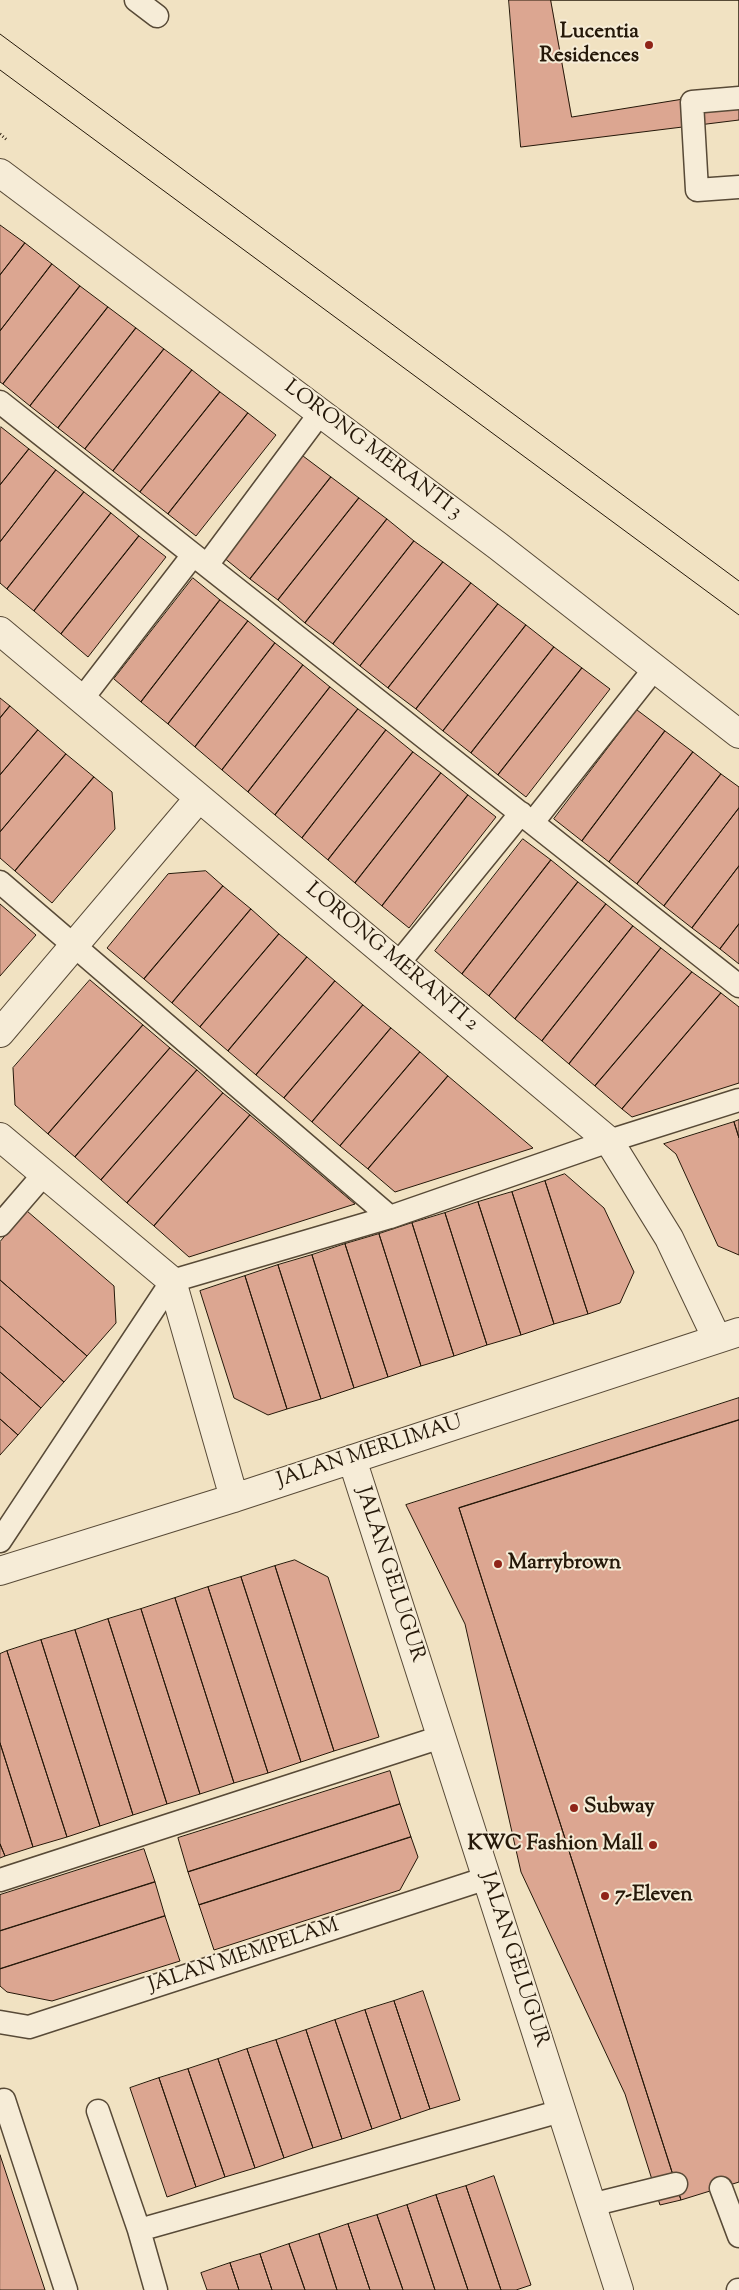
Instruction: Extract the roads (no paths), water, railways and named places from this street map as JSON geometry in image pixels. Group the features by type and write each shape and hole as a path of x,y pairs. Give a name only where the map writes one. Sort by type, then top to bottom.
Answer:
{"street":[{"name":"LORONG MERANTI 3","path":"0,173 506,552 739,734"},
{"name":"LORONG MERANTI 2","path":"0,630 609,1141 728,1336"},
{"path":"0,1032 199,798"},
{"path":"0,1138 172,1281 234,1498"},
{"name":"JALAN MERLIMAU","path":"0,1571 234,1498 728,1336"},
{"name":"JALAN GELUGUR","path":"352,1459 619,2290"}],"lane":[{"path":"136,0 157,16"},
{"path":"739,98 692,102 697,190 739,187"},
{"path":"0,402 739,986"},
{"path":"82,699 200,560 320,412"},
{"path":"398,964 527,818 655,668"},
{"path":"0,882 390,1217"},
{"path":"0,1541 172,1281 390,1217 609,1141 739,1100"},
{"path":"0,1226 44,1174"},
{"path":"0,1880 441,1737"},
{"name":"JALAN MEMPELAM","path":"0,2022 28,2028 487,1878"},
{"path":"2,2101 66,2290"},
{"path":"98,2111 139,2230 156,2290"},
{"path":"139,2230 561,2111"},
{"path":"592,2205 676,2184"},
{"path":"721,2188 739,2236"}],"tram line":[{"path":"0,34 739,581"},
{"path":"0,70 739,615"}],"place":[{"name":"Lucentia Residences","path":"649,45"},
{"name":"Marrybrown","path":"498,1564"},
{"name":"Subway","path":"574,1808"},
{"name":"KWC Fashion Mall","path":"653,1845"},
{"name":"7-Eleven","path":"605,1896"}]}
